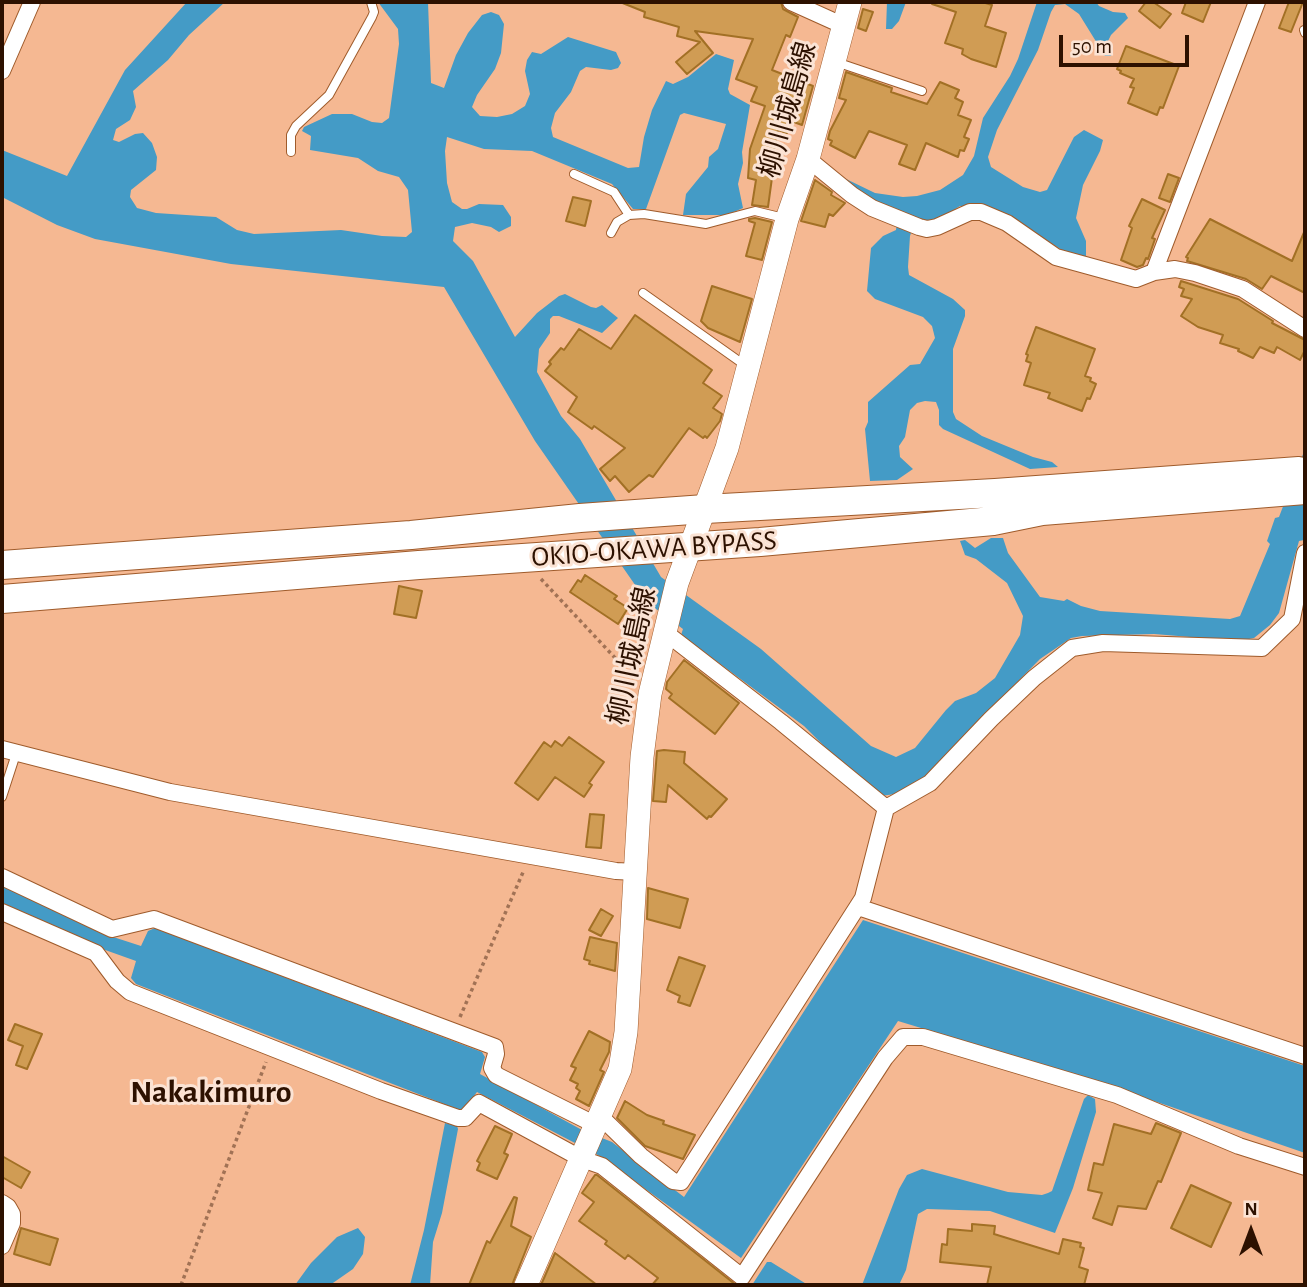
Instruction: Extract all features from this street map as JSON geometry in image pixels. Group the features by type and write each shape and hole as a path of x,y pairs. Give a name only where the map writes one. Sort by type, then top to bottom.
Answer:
{"highway":[{"name":"OKIO-OKAWA BYPASS","path":"2,599 419,565 690,548 873,530 994,507 1296,481"},
{"name":"OKIO-OKAWA BYPASS","path":"2,565 411,535 580,518 870,499 994,507"}],"main road":[{"name":"柳川城島線","path":"526,1285 620,1069 625,1049 642,757 650,694 677,583 727,448 787,219 807,159 850,2"}],"street":[{"path":"2,71 32,2"},
{"path":"791,2 842,25"},
{"path":"1154,272 1258,2"},
{"path":"807,159 872,208 919,227 937,228 970,212 981,212 1007,223 1056,257 1136,279 1154,272 1175,269 1243,289 1305,329"},
{"path":"2,877 112,929 154,919 495,1047 492,1068 496,1076 597,1125 673,1181 681,1182 863,898 886,808 930,783 1034,678 1072,648 1103,643 1262,648 1298,621 1305,554"},
{"path":"667,628 886,808"},
{"path":"9,751 170,792 616,871 636,872"},
{"path":"858,907 1305,1056"},
{"path":"2,912 96,953 117,981 130,992 381,1091 458,1118 465,1118 479,1103 602,1166 742,1278 885,1058 903,1037 911,1035 1117,1095 1239,1146 1305,1167"},
{"path":"2,1203 12,1214 12,1223 2,1246"}],"lane":[{"path":"291,152 291,135 296,126 330,95 372,17 374,12 371,2"},
{"path":"833,61 922,92"},
{"path":"574,174 614,192 629,215"},
{"path":"611,233 617,222 629,215 644,214 706,224 755,211 787,219"},
{"path":"643,293 748,368"},
{"path":"2,797 9,751"}],"path":[{"path":"523,560 650,694"},
{"path":"454,1031 530,856"},
{"path":"181,1285 272,1048"}],"water":[{"path":"187,2 225,2 133,91 136,107 130,120 116,129 113,140 119,142 143,133 152,143 157,157 156,170 131,190 130,197 137,208 156,213 216,217 237,230 254,234 341,230 406,237 412,232 408,190 399,177 378,171 358,158 310,150 311,136 302,131 304,127 332,114 352,114 382,123 389,118 399,44 398,29 378,2 428,2 431,83 444,88 456,55 468,33 482,15 491,12 499,15 504,24 501,53 495,69 472,107 480,116 512,114 525,106 530,94 525,71 532,52 541,54 568,37 616,52 621,63 618,68 611,70 586,67 580,71 571,92 555,113 551,128 553,137 628,168 639,167 652,110 666,81 673,84 688,77 716,54 734,60 728,89 730,94 750,105 738,184 743,208 727,215 683,215 686,194 708,167 709,157 718,149 726,124 684,113 680,115 646,209 633,209 612,184 532,151 484,149 447,137 447,183 452,202 462,209 479,204 503,205 511,217 511,226 499,232 491,227 472,223 455,227 453,241 473,261 515,337 537,313 565,294 591,307 602,305 618,318 602,333 559,316 550,319 550,333 539,349 537,372 561,416 580,439 661,577 761,649 871,746 896,757 915,748 955,701 976,693 995,678 1020,635 1023,616 1007,583 976,559 965,555 960,541 965,540 975,548 991,538 1003,538 1008,553 1040,597 1064,601 1067,599 1100,611 1230,619 1240,616 1270,544 1267,541 1275,518 1279,517 1305,449 1305,534 1304,540 1299,541 1279,613 1270,625 1254,638 1239,641 1154,634 1071,638 1040,659 923,778 895,794 881,796 853,775 804,726 681,635 683,629 652,606 535,441 444,287 231,264 95,239 57,225 2,197 2,150 67,176 125,70"},
{"path":"887,2 906,2 899,21 892,29 886,29"},
{"path":"1037,2 1096,2 1113,12 1125,13 1128,18 1111,35 1108,41 1111,56 1105,56 1079,14 1065,4 1055,5 1038,50 997,130 988,157 991,167 1023,187 1040,192 1047,190 1074,137 1084,130 1103,140 1083,185 1076,218 1086,241 1086,258 1062,250 1002,212 960,206 933,223 915,221 910,236 908,267 909,275 953,299 965,310 953,349 953,412 956,419 982,436 1052,462 1058,467 1030,469 943,429 939,425 936,402 925,401 917,403 910,410 905,437 899,446 900,457 913,469 897,480 870,481 865,429 868,422 868,402 910,365 920,364 935,338 932,326 923,317 875,299 867,291 871,248 883,236 896,230 898,215 845,184 844,178 875,193 903,197 940,190 963,175 974,156 983,118 1018,59"},
{"path":"2,885 104,934 141,946 148,931 155,928 482,1052 485,1057 480,1074 582,1130 612,1142 684,1197 863,920 1305,1066 1305,1153 1096,1081 898,1021 741,1258 598,1155 477,1092 462,1111 136,984 131,978 136,961 94,946 2,904"},
{"path":"1088,1095 1095,1099 1096,1112 1073,1188 1055,1233 990,1211 927,1209 918,1214 906,1270 899,1285 862,1285 899,1189 907,1175 922,1169 1008,1192 1042,1195 1048,1193 1052,1191 1084,1099"},
{"path":"445,1123 457,1126 458,1129 442,1213 433,1242 430,1285 410,1285 424,1230"},
{"path":"358,1228 365,1237 363,1254 353,1269 330,1285 295,1285 311,1263 337,1237"},
{"path":"767,1262 771,1262 808,1285 752,1285"}],"building":[{"path":"620,2 781,2 783,9 798,17 790,37 786,35 772,70 813,86 802,125 791,121 787,133 778,130 768,207 752,205 756,180 748,178 750,149 765,106 751,101 757,87 736,79 753,39 695,31 713,53 687,74 676,62 700,42 677,36 679,27 644,17 645,12"},
{"path":"932,2 982,2 992,5 985,26 1006,33 996,67 971,59 962,54 963,49 945,43 956,12"},
{"path":"1146,2 1153,2 1171,14 1160,28 1139,11"},
{"path":"1186,2 1211,2 1203,22 1182,13"},
{"path":"1289,2 1303,2 1291,32 1279,28"},
{"path":"863,9 873,12 866,31 858,28"},
{"path":"1126,46 1179,66 1163,108 1160,107 1157,115 1128,103 1134,88 1130,87 1134,79 1117,69"},
{"path":"846,72 927,104 940,82 959,90 955,98 963,102 958,115 971,120 964,137 969,139 964,151 960,150 958,157 926,143 915,170 899,164 907,145 869,131 855,158 830,145 830,131 846,100 839,98"},
{"path":"1168,174 1179,178 1170,202 1159,198"},
{"path":"815,180 832,192 831,195 845,203 833,216 829,214 825,227 801,221"},
{"path":"573,197 591,201 585,226 566,221"},
{"path":"1142,199 1165,210 1152,238 1155,239 1148,259 1137,267 1121,260 1132,228 1129,226"},
{"path":"749,219 772,222 762,260 746,256 755,223"},
{"path":"1210,219 1292,261 1305,230 1305,293 1271,276 1262,289 1246,279 1187,261 1186,257"},
{"path":"1181,281 1238,299 1273,321 1272,323 1305,340 1305,350 1300,360 1277,347 1274,353 1260,347 1253,358 1238,351 1239,349 1220,343 1223,335 1198,327 1181,316 1192,299 1181,296 1184,289 1179,287"},
{"path":"712,286 752,299 740,342 708,328 701,321"},
{"path":"635,315 712,370 703,383 722,396 713,408 722,414 707,438 689,428 653,477 649,475 629,492 615,476 610,481 600,469 625,448 568,412 577,397 545,371 551,364 549,362 561,348 564,350 579,329 611,349"},
{"path":"1036,327 1095,349 1085,376 1096,384 1082,411 1048,398 1050,393 1024,385 1031,363 1026,361 1026,354"},
{"path":"585,575 617,596 614,599 628,608 618,624 570,592"},
{"path":"399,586 422,591 416,618 394,614"},
{"path":"684,660 739,703 715,734 669,698 672,694 666,689 667,682"},
{"path":"569,737 604,762 589,783 592,785 584,797 555,777 538,800 515,783 544,742 551,747 555,741 562,746"},
{"path":"657,751 685,752 684,763 727,799 711,817 707,819 668,785 666,802 653,801"},
{"path":"590,814 604,815 601,848 586,847"},
{"path":"648,888 688,899 680,928 647,919"},
{"path":"601,909 613,916 601,936 589,930"},
{"path":"590,937 617,943 615,971 589,964 590,961 584,959"},
{"path":"679,957 705,966 690,1006 678,1002 680,996 667,990"},
{"path":"15,1024 42,1034 27,1069 16,1065 23,1046 8,1040"},
{"path":"589,1031 610,1042 609,1052 600,1070 604,1072 589,1106 576,1099 580,1091 576,1088 578,1084 570,1080 576,1068 571,1066"},
{"path":"625,1101 647,1115 664,1121 663,1124 695,1135 683,1159 645,1146 617,1118"},
{"path":"1156,1123 1181,1133 1161,1182 1158,1181 1146,1209 1118,1206 1112,1225 1093,1218 1102,1193 1088,1190 1094,1163 1103,1165 1114,1124 1151,1134"},
{"path":"495,1126 512,1134 504,1153 508,1155 497,1179 477,1170 480,1163 477,1161"},
{"path":"2,1156 30,1172 21,1188 2,1177"},
{"path":"595,1175 736,1285 652,1285 658,1278 628,1255 625,1259 605,1244 607,1241 579,1221 594,1202 582,1193"},
{"path":"1191,1185 1231,1203 1211,1247 1171,1228"},
{"path":"514,1197 517,1198 511,1226 531,1237 512,1285 469,1285 487,1241 490,1243"},
{"path":"972,1224 995,1226 994,1234 1059,1254 1063,1239 1081,1243 1080,1247 1084,1248 1079,1267 1088,1270 1084,1285 987,1285 991,1267 940,1262 942,1244 947,1245 948,1229 972,1231"},
{"path":"21,1228 58,1239 50,1265 14,1254"},
{"path":"555,1253 597,1285 541,1285"}],"district":[{"name":"Nakakimuro","path":"211,1092"}]}
